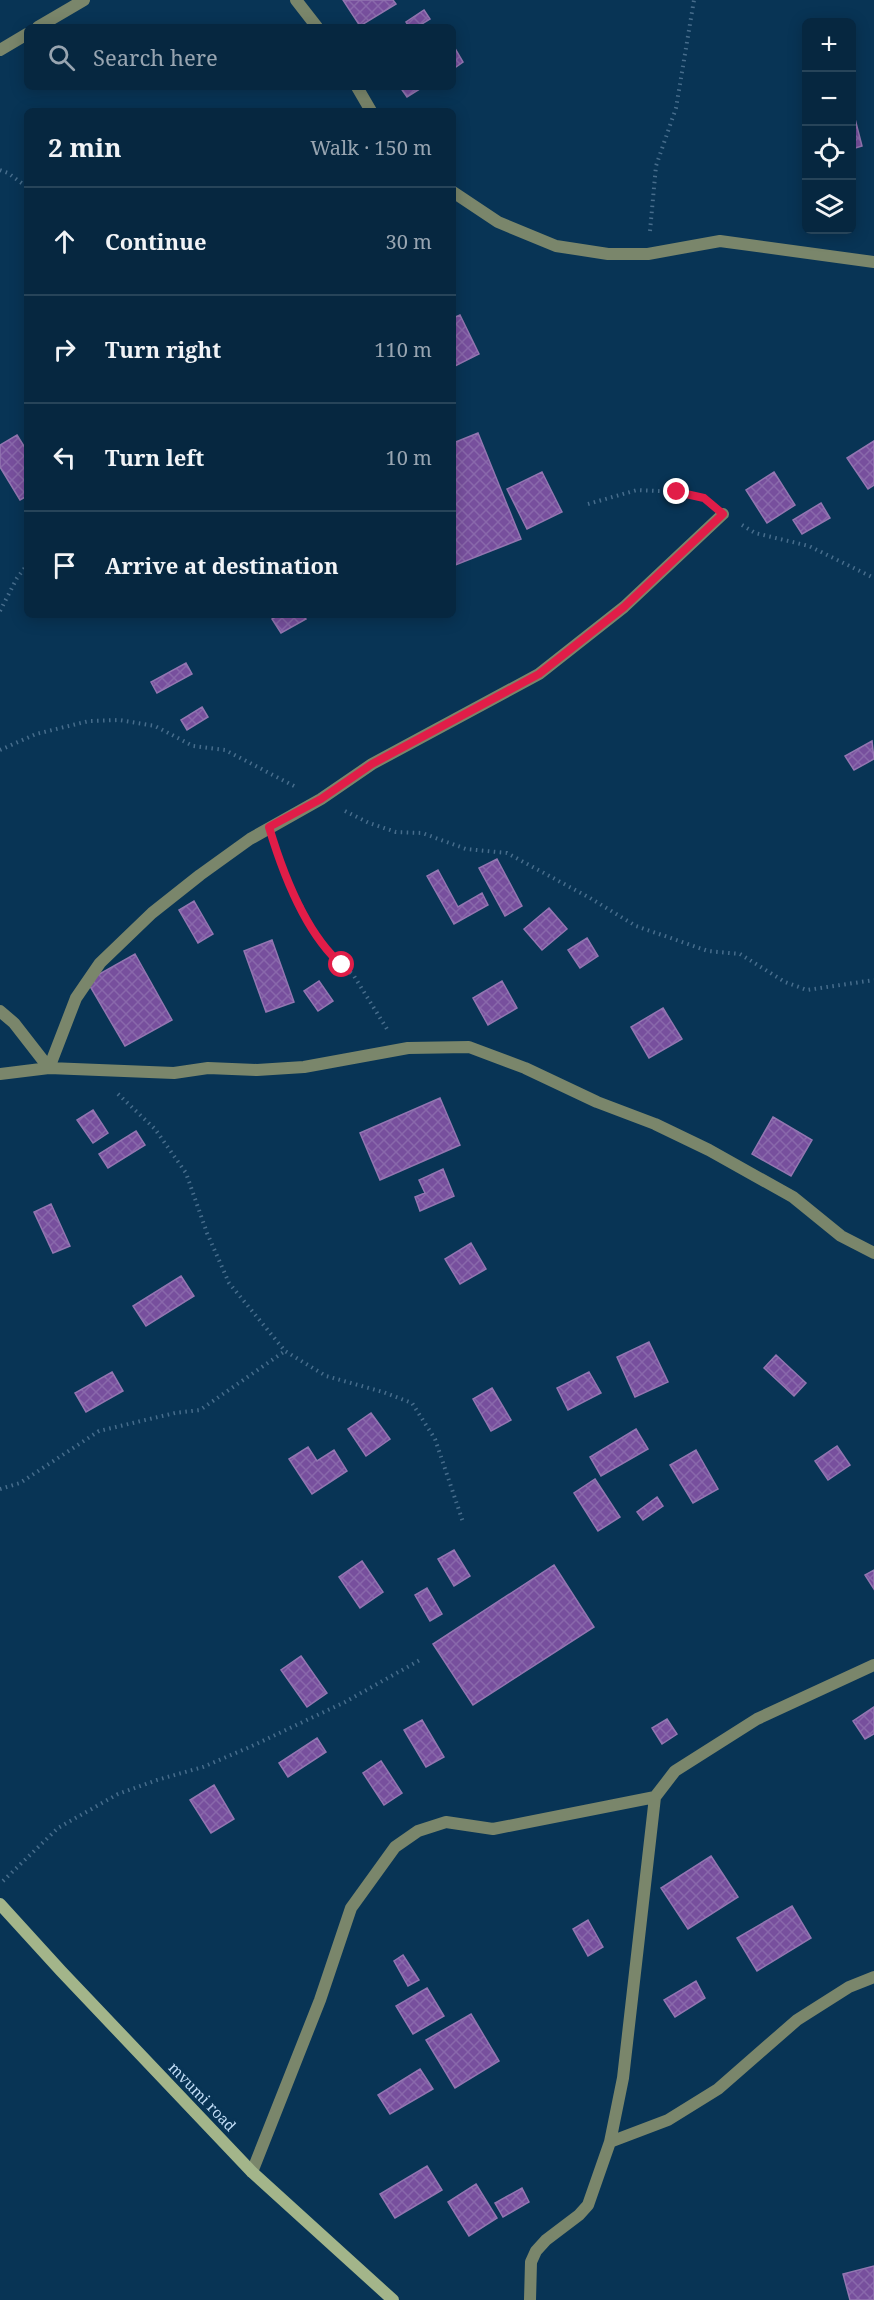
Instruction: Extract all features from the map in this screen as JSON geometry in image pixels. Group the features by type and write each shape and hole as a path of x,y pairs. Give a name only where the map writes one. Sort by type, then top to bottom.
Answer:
{"street":[{"path":"43,24 84,0"},
{"path":"296,0 315,24"},
{"path":"0,50 24,36"},
{"path":"359,90 369,108"},
{"path":"456,194 498,222 556,246 608,254 648,254 720,241 874,262"},
{"path":"49,1068 76,998 100,963 152,913 200,875 269,827 321,799 372,764 539,674 624,607 723,514"},
{"path":"0,1011 14,1023 49,1068"},
{"path":"0,1074 49,1068 174,1073 208,1068 257,1070 304,1067 408,1048 469,1047 525,1068 709,1150 793,1197 841,1236 874,1253"},
{"path":"530,2300 531,2262 536,2251 588,2205 610,2142 623,2078 655,1797 675,1771 757,1719 874,1665"},
{"path":"252,2172 320,2000 351,1908 395,1847 418,1831 446,1822 493,1829 655,1797"},
{"name":"mvumi road","path":"0,1904 252,2172 393,2300"},
{"path":"610,2142 668,2120 718,2089 797,2020 849,1987 874,1977"}],"path":[{"path":"648,254 656,166 676,108 694,0"},
{"path":"0,170 24,184"},
{"path":"588,504 637,490 677,492 704,498 723,514 755,534 809,546 874,578"},
{"path":"0,611 24,569"},
{"path":"0,750 36,734 89,721 128,722 155,726 193,746 225,750 281,781 369,823 396,832 422,833 466,849 507,853 636,926 708,951 740,954 785,982 807,990 874,980"},
{"path":"269,827 280,864 318,939 332,956 354,976 398,1051"},
{"path":"93,1071 155,1128 180,1164 186,1173 207,1233 229,1283 285,1351 326,1376 383,1392 412,1403 435,1439 463,1522"},
{"path":"0,1489 20,1483 99,1431 175,1413 200,1410 285,1351"},
{"path":"0,1884 58,1828 118,1794 202,1767 252,1746 345,1702 420,1660"}],"building":[{"path":"343,0 393,0 396,4 363,24 359,24"},
{"path":"424,10 430,19 422,24 407,24 406,22"},
{"path":"456,50 463,62 456,67"},
{"path":"402,90 418,90 407,97"},
{"path":"856,123 862,146 856,148"},
{"path":"460,315 479,354 456,366 456,317"},
{"path":"478,433 521,539 456,565 456,442"},
{"path":"17,435 24,446 24,498 20,500 0,467 0,445"},
{"path":"874,441 874,485 868,489 847,458"},
{"path":"542,472 562,512 527,529 507,489"},
{"path":"774,472 795,505 767,523 746,490"},
{"path":"821,503 830,518 802,534 793,520"},
{"path":"305,618 306,619 281,633 272,619"},
{"path":"186,663 192,674 157,693 151,682"},
{"path":"202,707 208,717 187,730 181,720"},
{"path":"872,741 874,759 854,770 845,756"},
{"path":"497,859 522,906 505,916 479,868"},
{"path":"438,870 458,907 482,893 488,905 454,924 427,876"},
{"path":"194,901 213,934 198,943 179,910"},
{"path":"549,908 567,929 542,950 524,929"},
{"path":"587,938 598,956 580,968 568,950"},
{"path":"272,940 294,1002 266,1012 244,951"},
{"path":"135,954 172,1020 125,1046 87,981"},
{"path":"319,981 333,1001 318,1011 304,991"},
{"path":"502,981 517,1008 488,1025 473,998"},
{"path":"663,1008 682,1039 649,1058 631,1027"},
{"path":"440,1098 460,1145 380,1180 360,1133"},
{"path":"93,1110 108,1133 93,1143 77,1120"},
{"path":"773,1117 812,1140 791,1176 752,1154"},
{"path":"136,1131 145,1145 108,1168 99,1154"},
{"path":"443,1169 454,1196 420,1211 415,1197 425,1193 419,1180"},
{"path":"51,1204 70,1246 53,1253 34,1212"},
{"path":"471,1243 486,1269 460,1284 445,1259"},
{"path":"181,1276 194,1296 146,1326 133,1306"},
{"path":"649,1342 668,1382 635,1397 617,1357"},
{"path":"776,1355 806,1383 794,1396 764,1368"},
{"path":"112,1372 123,1391 86,1412 75,1393"},
{"path":"589,1372 601,1393 568,1410 557,1388"},
{"path":"492,1388 511,1420 491,1431 473,1399"},
{"path":"371,1413 390,1439 366,1456 348,1429"},
{"path":"636,1429 648,1449 601,1476 590,1457"},
{"path":"837,1446 850,1465 828,1480 815,1461"},
{"path":"308,1447 317,1461 334,1450 347,1471 312,1494 289,1459"},
{"path":"696,1450 718,1489 693,1503 670,1465"},
{"path":"595,1479 620,1517 598,1531 574,1493"},
{"path":"657,1497 663,1506 643,1520 637,1512"},
{"path":"454,1550 470,1576 454,1586 438,1559"},
{"path":"362,1561 383,1592 360,1608 339,1577"},
{"path":"554,1565 594,1627 473,1705 433,1644"},
{"path":"874,1570 874,1589 865,1575"},
{"path":"427,1588 442,1614 430,1621 415,1595"},
{"path":"301,1656 327,1693 307,1707 281,1670"},
{"path":"874,1707 874,1734 865,1739 853,1721"},
{"path":"667,1719 677,1734 662,1744 652,1728"},
{"path":"422,1720 444,1757 426,1767 404,1730"},
{"path":"317,1738 326,1752 288,1777 279,1763"},
{"path":"381,1761 402,1793 384,1805 363,1773"},
{"path":"214,1785 234,1819 211,1833 190,1800"},
{"path":"711,1856 738,1897 688,1929 661,1888"},
{"path":"792,1906 811,1938 757,1971 737,1938"},
{"path":"588,1920 603,1947 588,1956 573,1929"},
{"path":"403,1955 419,1980 408,1986 394,1961"},
{"path":"696,1981 705,1998 675,2017 664,2000"},
{"path":"427,1988 444,2016 413,2034 396,2006"},
{"path":"471,2014 499,2061 455,2088 426,2040"},
{"path":"420,2069 433,2089 390,2114 378,2095"},
{"path":"427,2166 442,2190 395,2218 380,2194"},
{"path":"476,2184 497,2218 469,2236 448,2202"},
{"path":"522,2188 529,2202 503,2217 495,2203"},
{"path":"874,2266 874,2300 850,2300 843,2274"}],"route":[{"path":"342,965 318,939 280,864 269,827 321,799 372,764 539,674 624,607 723,514 704,498 677,492"}]}
